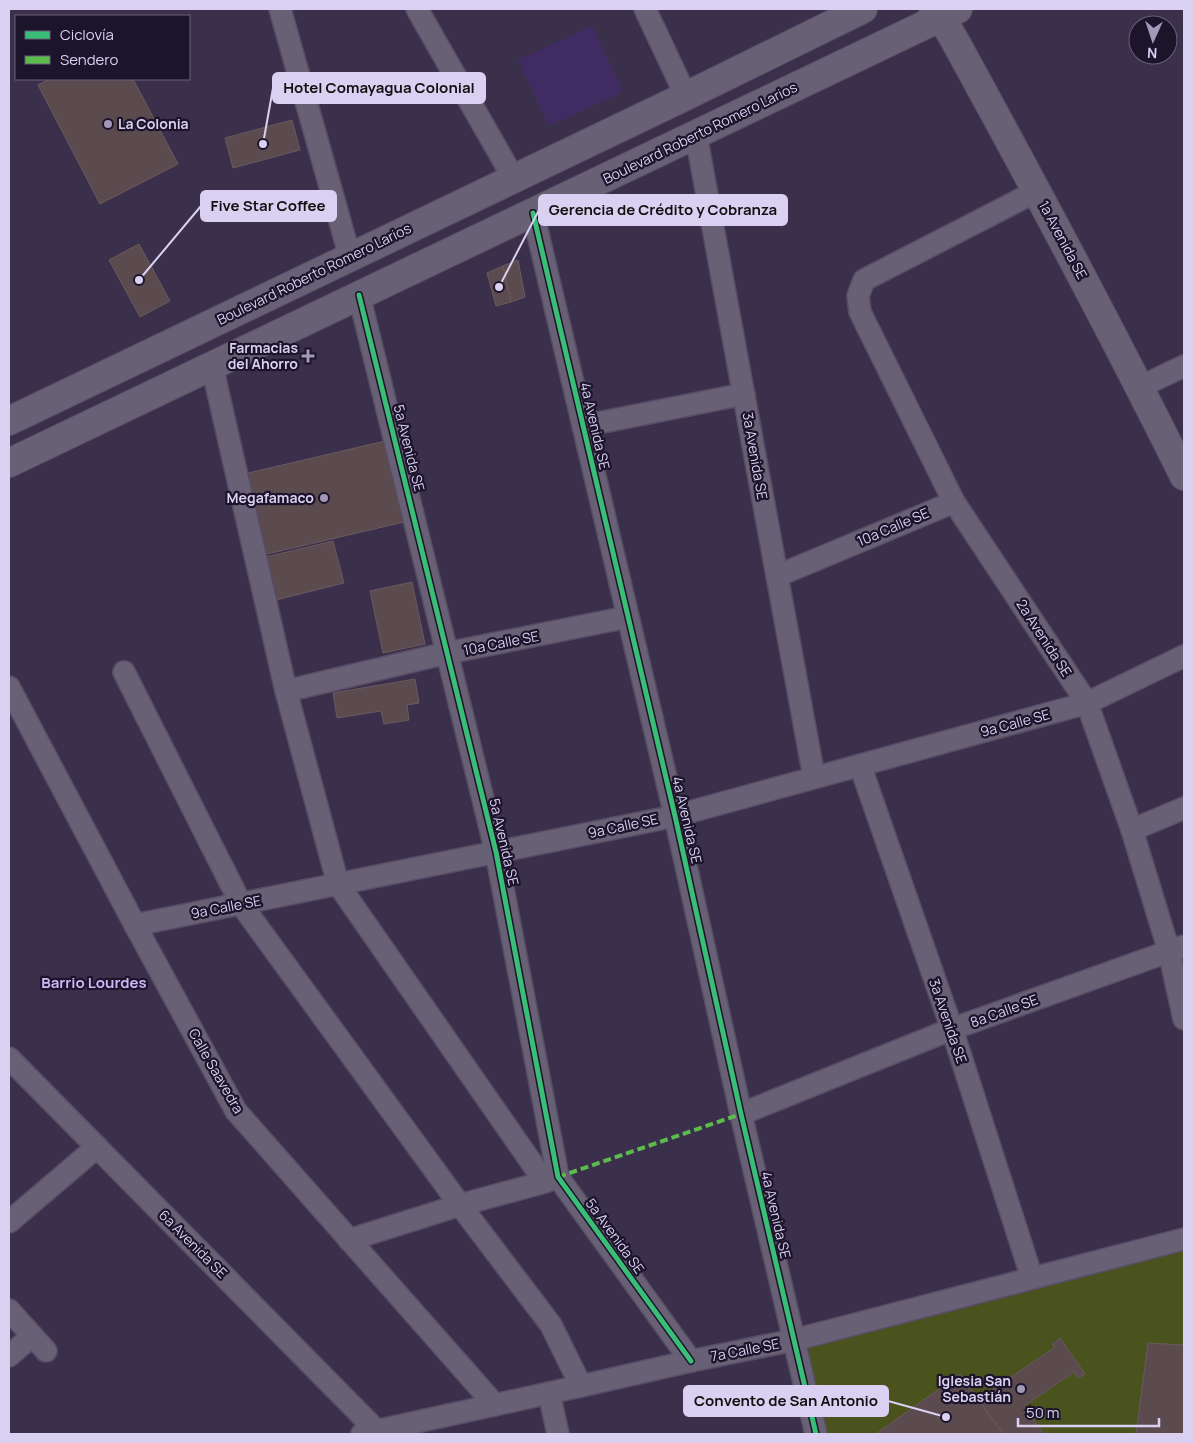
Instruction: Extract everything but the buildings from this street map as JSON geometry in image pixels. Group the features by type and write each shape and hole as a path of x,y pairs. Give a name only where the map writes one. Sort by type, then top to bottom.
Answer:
{"main road":[{"name":"Boulevard Roberto Romero Larios","path":"9,421 863,9"},
{"name":"Boulevard Roberto Romero Larios","path":"9,463 696,135 944,12"},
{"name":"1a Avenida SE","path":"944,12 1184,476"}],"street":[{"path":"280,9 350,257"},
{"path":"645,9 686,96"},
{"path":"424,11 514,179"},
{"name":"3a Avenida SE","path":"696,135 814,777"},
{"name":"2a Avenida SE","path":"1037,191 864,280 858,296 860,312 954,502 1087,703 1176,948 1184,1019"},
{"name":"4a Avenida SE","path":"533,212 675,816 741,1114 816,1434"},
{"name":"5a Avenida SE","path":"359,295 496,852 552,1180 691,1361"},
{"path":"212,366 286,691 338,884 552,1180 460,1205 349,1240"},
{"path":"1140,388 1184,366"},
{"path":"583,426 744,394"},
{"name":"10a Calle SE","path":"777,576 954,502"},
{"name":"10a Calle SE","path":"286,691 447,653 628,617"},
{"name":"9a Calle SE","path":"135,926 675,816 1087,703 1184,656"},
{"path":"124,672 241,904 460,1205 551,1325 581,1386"},
{"name":"Calle Saavedra","path":"9,687 135,926 236,1111 495,1405"},
{"name":"3a Avenida SE","path":"860,765 952,1029 1032,1278"},
{"path":"1132,830 1184,808"},
{"name":"8a Calle SE","path":"741,1114 952,1029 1176,948"},
{"name":"6a Avenida SE","path":"9,1058 97,1147 369,1433"},
{"path":"9,1222 97,1147"},
{"name":"7a Calle SE","path":"369,1433 691,1361 794,1340 1184,1238"},
{"path":"9,1310 39,1343 9,1356"},
{"path":"549,1393 558,1434"}],"shaded area":[{"path":"592,26 623,92 549,126 518,60"}],"green space":[{"path":"1184,1243 1184,1434 1044,1434 1024,1406 1074,1372 1078,1378 1085,1374 1060,1338 1052,1343 1055,1347 978,1400 960,1375 876,1434 820,1434 801,1344"}],"marked path":[{"path":"558,1177 741,1114"}],"cycle path":[{"path":"533,213 675,816 741,1114 816,1434"},
{"path":"359,295 496,852 558,1177 691,1361"}],"place":[{"name":"La Colonia","path":"108,124"},
{"name":"Hotel Comayagua Colonial","path":"263,144"},
{"name":"Five Star Coffee","path":"139,280"},
{"name":"Gerencia de Crédito y Cobranza","path":"499,287"},
{"name":"Farmacias del Ahorro","path":"308,356"},
{"name":"Megafamaco","path":"324,498"},
{"name":"Iglesia San Sebastián","path":"1021,1389"},
{"name":"Convento de San Antonio","path":"946,1417"}],"district":[{"name":"Barrio Lourdes","path":"94,983"}]}
